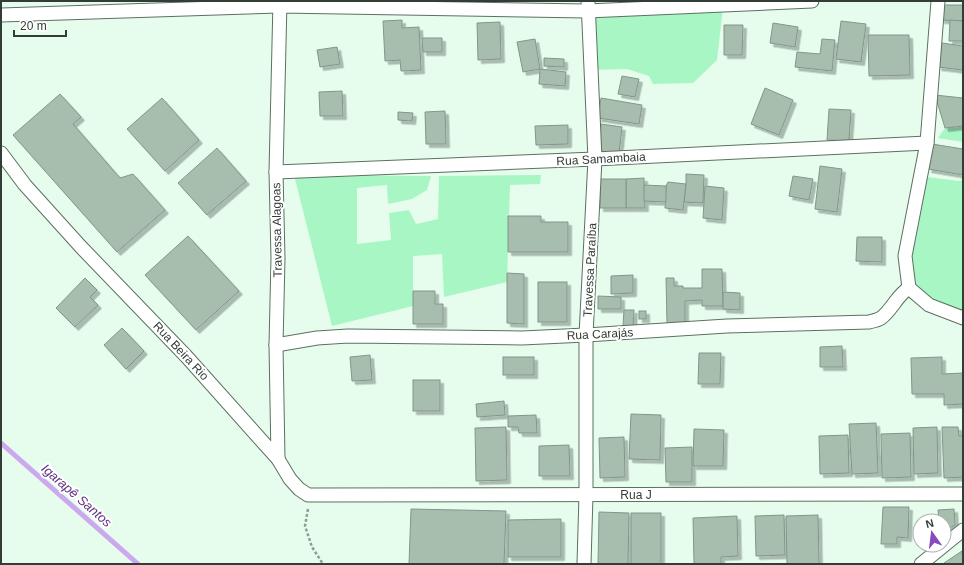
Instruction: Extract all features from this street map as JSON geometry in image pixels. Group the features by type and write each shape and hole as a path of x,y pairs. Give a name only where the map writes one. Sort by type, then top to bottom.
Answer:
{"street":[{"path":"1,15 280,4 588,6 812,1"},
{"path":"938,1 927,143 905,256 909,288 929,305 963,318"},
{"name":"Travessa Alagoas","path":"278,459 276,345 278,258 276,172 280,4"},
{"name":"Travessa Paraíba","path":"584,564 586,495 586,335 595,159 588,6"},
{"name":"Rua Samambaia","path":"276,172 595,159 927,143"},
{"name":"Rua Beira Rio","path":"1,153 81,247 186,356 278,459 290,479 299,489 308,495"},
{"name":"Rua Carajás","path":"276,345 317,338 348,336 508,338 586,335 727,326 869,322 880,319 892,308 904,291 909,288"},
{"name":"Rua J","path":"308,495 963,494"},
{"path":"921,564 963,530"}],"path":[{"path":"308,495 308,508 305,526 312,547 323,564"}],"green space":[{"path":"723,7 717,60 693,83 653,84 649,76 627,69 590,70 588,14"},
{"path":"963,126 963,142 938,138 945,128"},
{"path":"294,175 431,176 427,190 412,199 388,204 387,185 357,188 357,244 391,240 389,213 409,210 416,224 438,219 439,176 541,175 540,184 510,185 507,282 444,297 442,254 413,256 413,306 332,326"},
{"path":"920,176 959,181 963,180 963,312 931,301 913,285 910,253"}],"building":[{"path":"941,5 963,5 963,21 941,20"},
{"path":"402,20 402,28 419,27 421,70 401,71 400,60 385,61 383,21"},
{"path":"950,20 963,21 963,41 949,41"},
{"path":"841,21 866,24 861,62 836,59"},
{"path":"500,22 501,59 478,60 477,23"},
{"path":"773,23 798,27 795,47 770,43"},
{"path":"724,25 743,25 742,55 724,55"},
{"path":"868,35 909,35 910,75 869,76"},
{"path":"422,38 442,38 442,52 423,52"},
{"path":"535,39 540,69 523,72 517,42"},
{"path":"822,39 835,40 832,71 795,67 797,52 820,54"},
{"path":"942,43 963,46 963,70 938,67"},
{"path":"337,47 340,64 320,67 317,50"},
{"path":"544,58 564,59 564,67 544,66"},
{"path":"540,69 566,72 565,86 539,84"},
{"path":"622,76 639,79 635,97 618,94"},
{"path":"765,88 793,100 779,135 751,124"},
{"path":"342,91 343,116 320,116 319,92"},
{"path":"60,94 81,117 73,124 120,178 133,174 165,210 117,252 13,135"},
{"path":"935,95 963,98 963,126 945,128"},
{"path":"162,98 199,140 165,171 127,129"},
{"path":"601,98 642,105 639,124 598,118"},
{"path":"829,109 851,110 849,141 827,140"},
{"path":"445,111 446,144 426,144 425,112"},
{"path":"398,112 413,113 412,121 398,120"},
{"path":"601,124 622,127 619,153 599,151"},
{"path":"568,125 568,144 536,145 535,126"},
{"path":"932,144 963,149 963,175 928,169"},
{"path":"217,148 246,181 207,215 178,183"},
{"path":"820,166 842,169 837,212 815,209"},
{"path":"686,174 704,175 703,203 684,202"},
{"path":"793,176 813,179 809,200 789,196"},
{"path":"644,178 645,208 626,208 626,179"},
{"path":"600,179 626,179 626,208 600,208"},
{"path":"668,182 686,184 683,210 665,208 666,186"},
{"path":"644,185 666,186 666,202 644,201"},
{"path":"705,186 724,188 722,220 703,218"},
{"path":"508,216 541,216 541,222 568,222 568,252 508,252"},
{"path":"188,236 239,291 196,330 145,275"},
{"path":"857,237 882,237 882,262 856,261"},
{"path":"702,269 722,269 723,306 702,306 702,300 685,301 685,324 667,324 666,278 674,278 674,286 683,286 683,288 702,288"},
{"path":"507,273 524,274 524,324 507,323"},
{"path":"633,275 633,293 611,294 611,276"},
{"path":"85,278 97,290 90,297 98,305 75,327 56,308"},
{"path":"538,282 567,282 567,322 538,322"},
{"path":"413,291 435,291 435,304 443,304 443,324 413,324"},
{"path":"723,292 740,293 740,310 723,309"},
{"path":"598,296 621,297 621,309 598,309"},
{"path":"624,310 634,310 633,327 623,326"},
{"path":"639,311 646,311 646,319 639,319"},
{"path":"122,328 144,351 126,369 104,345"},
{"path":"842,346 843,367 820,367 820,347"},
{"path":"699,353 721,353 720,384 698,384"},
{"path":"370,355 372,380 352,381 350,357"},
{"path":"503,357 534,357 534,375 503,375"},
{"path":"942,357 942,374 963,373 963,404 944,405 944,394 912,394 911,358"},
{"path":"413,380 440,380 440,411 413,411"},
{"path":"504,401 505,415 477,417 476,404"},
{"path":"631,414 661,415 660,460 629,459"},
{"path":"536,415 537,433 519,433 518,427 508,427 508,416"},
{"path":"876,423 878,473 852,474 849,424"},
{"path":"506,427 507,480 476,481 475,428"},
{"path":"937,427 938,473 914,474 913,428"},
{"path":"942,427 958,427 959,436 963,436 963,477 944,478"},
{"path":"694,429 724,430 723,466 693,466"},
{"path":"910,433 911,477 882,478 881,434"},
{"path":"848,435 849,473 820,474 819,436"},
{"path":"624,437 625,477 600,478 599,438"},
{"path":"569,445 570,476 539,476 539,446"},
{"path":"692,447 692,482 666,482 665,448"},
{"path":"883,507 909,507 908,538 897,537 897,544 881,544"},
{"path":"411,509 506,511 504,564 409,564"},
{"path":"954,509 955,525 952,527 952,513 938,513 938,510"},
{"path":"599,512 629,513 628,564 598,564"},
{"path":"631,513 661,513 661,564 631,564"},
{"path":"784,515 785,555 756,556 755,516"},
{"path":"818,515 819,564 787,564 786,516"},
{"path":"737,516 738,556 721,557 721,564 694,564 693,518"},
{"path":"561,519 561,557 508,557 508,520"},
{"path":"962,551 963,564 944,563"}],"waterway":[{"name":"Igarapê Santos","path":"1,443 138,564"}]}
